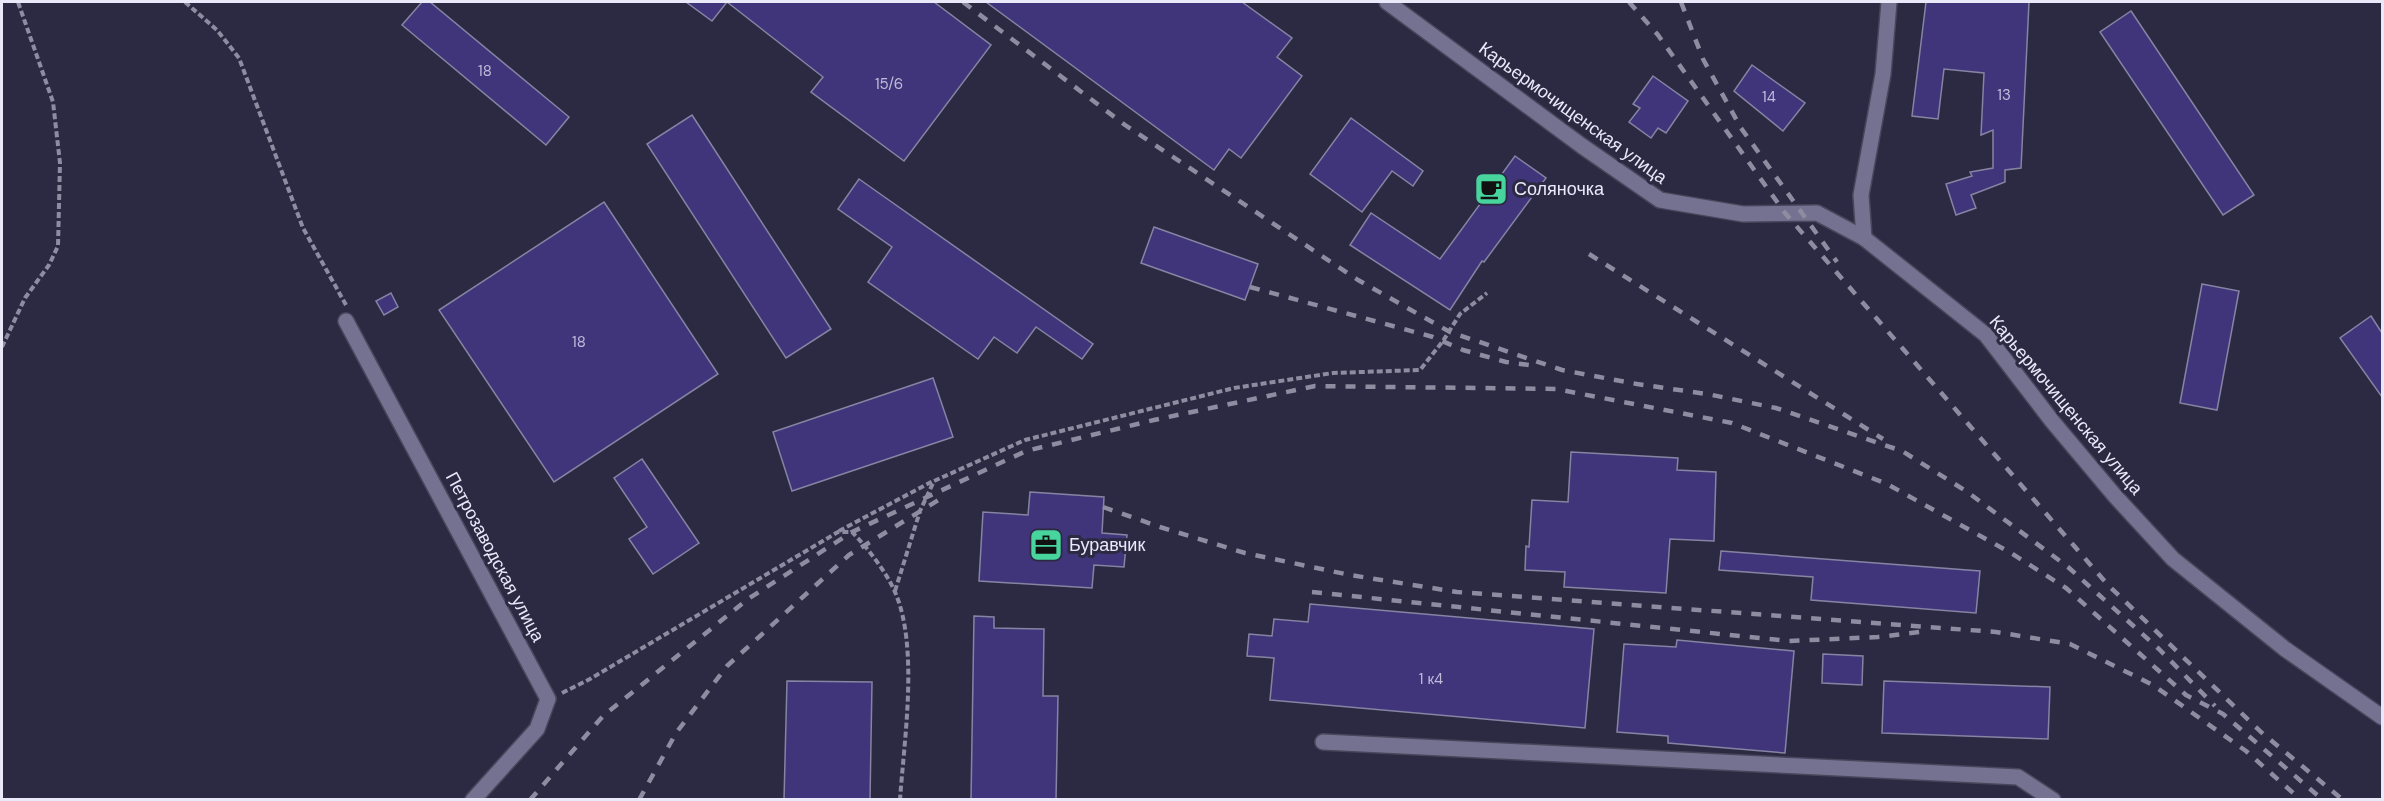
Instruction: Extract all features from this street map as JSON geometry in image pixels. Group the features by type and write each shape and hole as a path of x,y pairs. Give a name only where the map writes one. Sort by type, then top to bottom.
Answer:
{"street":[{"name":"Карьермочищенская улица","path":"1388,2 1660,201 1743,214 1817,213 1864,238 1986,335 2115,496 2173,559 2285,649 2382,717"},
{"path":"1864,238 1861,195 1883,74 1889,2"},
{"name":"Петрозаводская улица","path":"347,315 548,699"},
{"path":"473,800 537,729 548,699"},
{"path":"1323,742 2018,777 2053,800"}],"path":[{"path":"2,347 5,336 25,298 49,266 58,246 60,163 53,102 18,2"},
{"path":"185,2 217,30 239,58 303,228 347,315"},
{"path":"548,699 590,679 838,532 934,481 1025,440 1234,388 1333,374 1420,370 1443,341 1460,314 1487,293"},
{"path":"895,591 920,511 934,481"},
{"path":"838,532 852,532 858,538 895,591 902,613 909,672 900,800"}],"building":[{"path":"422,2 430,2 569,117 546,145 402,25"},
{"path":"686,2 727,2 712,21"},
{"path":"727,2 934,2 991,45 904,161 811,92 823,77"},
{"path":"986,2 1242,2 1292,38 1277,57 1302,76 1241,158 1229,149 1214,170"},
{"path":"1926,2 2029,2 2021,168 2005,170 2005,182 1971,195 1976,208 1956,215 1946,184 1972,176 1970,172 1993,168 1993,130 1981,135 1984,73 1944,69 1938,119 1912,116"},
{"path":"2131,11 2254,195 2223,215 2100,32"},
{"path":"1752,65 1805,103 1783,131 1734,91"},
{"path":"1653,76 1688,101 1666,133 1658,128 1651,138 1629,122 1640,108 1633,104"},
{"path":"692,115 831,329 786,358 647,144"},
{"path":"1351,118 1423,171 1413,186 1392,171 1362,212 1310,174"},
{"path":"1515,156 1546,178 1484,262 1482,261 1450,310 1350,245 1371,213 1440,259"},
{"path":"859,179 1093,344 1082,359 1036,327 1017,353 994,337 978,359 868,282 892,247 838,209"},
{"path":"604,202 718,374 554,482 439,310"},
{"path":"1154,227 1258,264 1245,300 1141,263"},
{"path":"2202,284 2239,291 2217,410 2180,403"},
{"path":"391,293 398,307 384,315 376,301"},
{"path":"2371,316 2382,333 2382,397 2340,338"},
{"path":"933,378 953,437 792,491 773,432"},
{"path":"1571,452 1678,458 1677,470 1716,472 1714,541 1670,539 1666,593 1564,587 1565,572 1525,570 1532,500 1568,502"},
{"path":"642,459 699,543 653,574 629,539 647,527 614,478"},
{"path":"1030,492 1104,497 1102,533 1127,535 1124,567 1094,565 1092,588 979,581 983,512 1028,515"},
{"path":"1721,551 1980,571 1976,613 1811,600 1813,577 1719,570"},
{"path":"1310,604 1594,629 1585,728 1270,700 1274,658 1247,656 1249,634 1272,636 1274,619 1308,622"},
{"path":"974,616 994,617 994,628 1044,629 1043,696 1058,696 1056,800 971,800"},
{"path":"1677,640 1794,651 1785,753 1668,743 1668,736 1617,732 1624,644 1676,647"},
{"path":"1823,654 1863,656 1862,685 1822,683"},
{"path":"787,681 872,682 870,800 784,800"},
{"path":"1884,681 2050,687 2048,739 1882,733"}],"railway":[{"path":"963,2 1125,125 1358,280 1450,332 1562,370 1776,408 1902,451 1966,491 2068,567 2159,649 2215,706"},
{"path":"1629,2 1658,35 1785,213 2108,585 2261,732 2343,800"},
{"path":"1681,2 1703,59 1741,128 1837,262"},
{"path":"1589,254 1883,439"},
{"path":"1250,287 1433,337 1463,350 1506,362 1529,365"},
{"path":"530,800 603,716 748,599 852,532 1026,451 1154,420 1315,386 1556,389 1732,423 1887,484 2011,553 2066,588 2186,695 2223,714 2323,800"},
{"path":"639,800 676,733 727,666 849,555 940,499"},
{"path":"1103,507 1245,553 1350,575 1457,592 1996,632 2070,644 2153,685 2246,751 2301,800"},
{"path":"1312,592 1789,641 1878,637 1920,632"}],"place":[{"name":"Соляночка","path":"1491,189"},
{"name":"Буравчик","path":"1046,545"}]}
